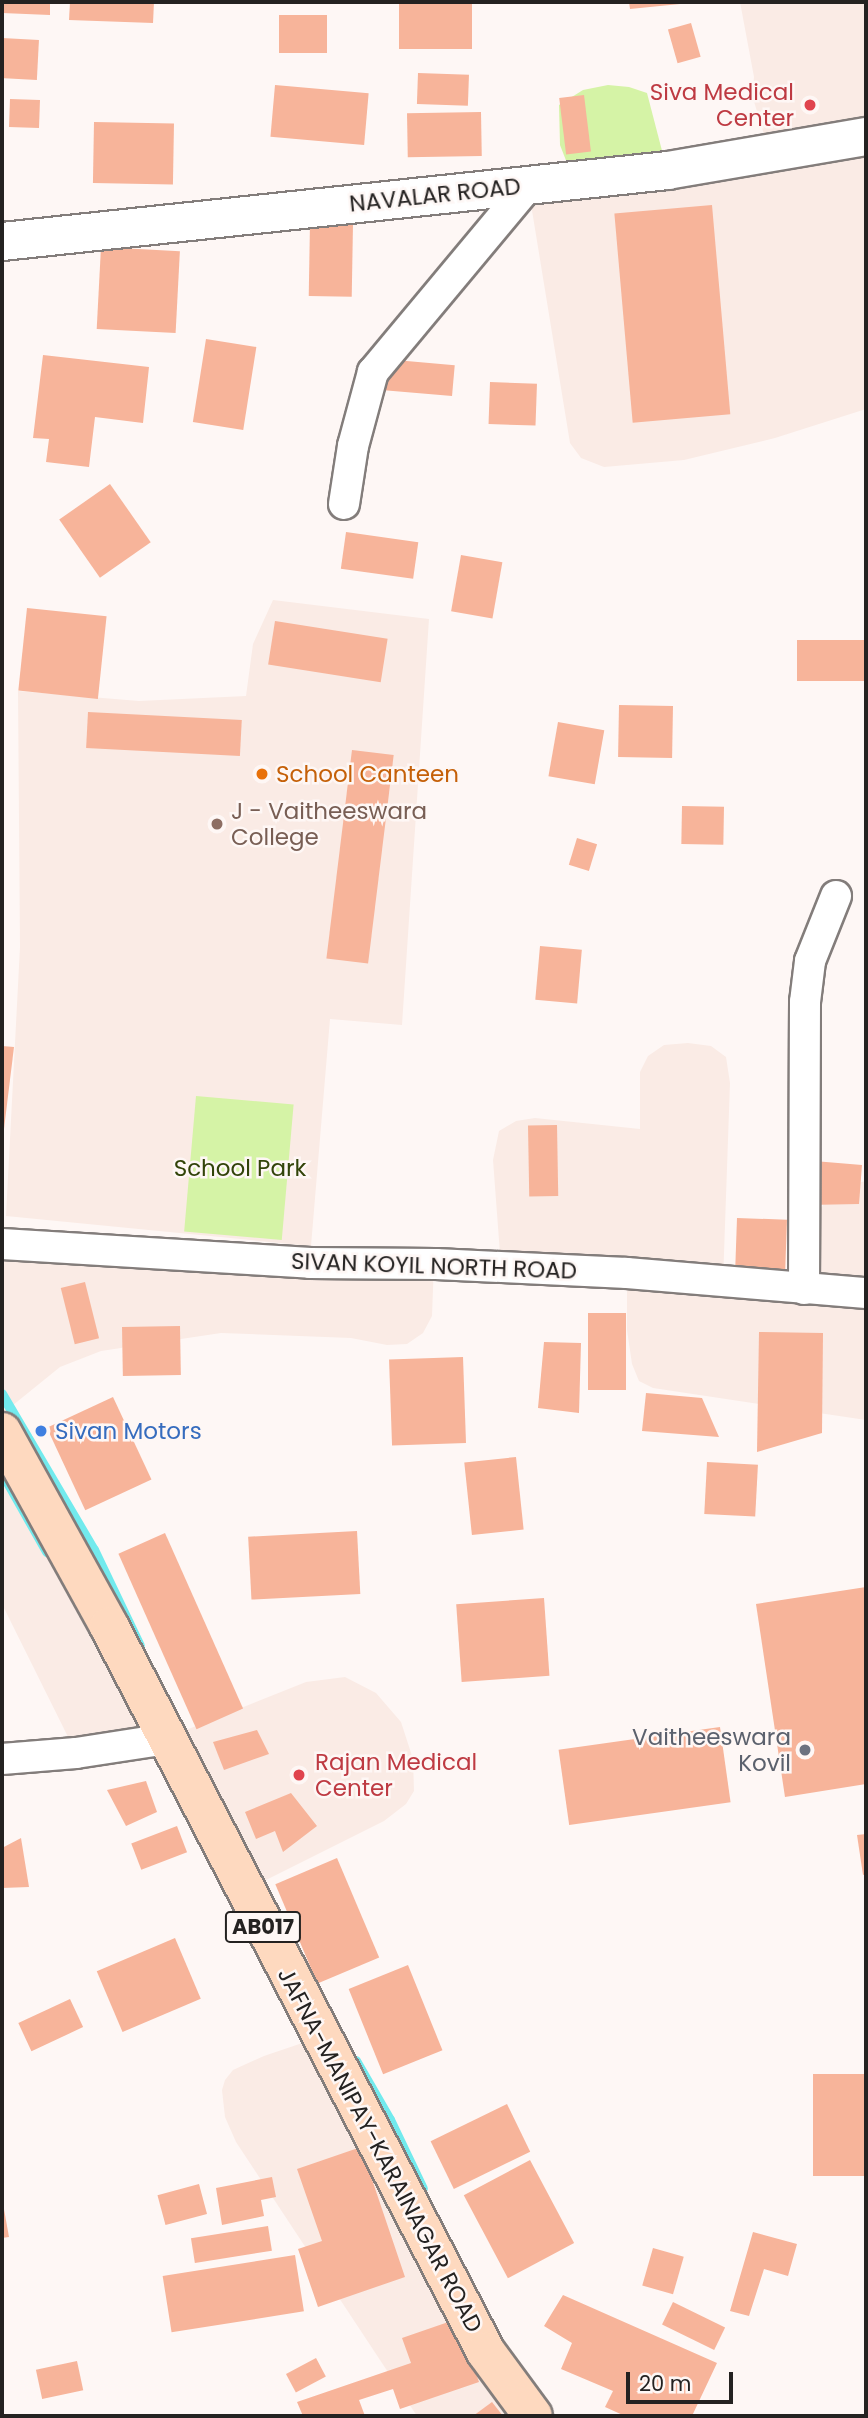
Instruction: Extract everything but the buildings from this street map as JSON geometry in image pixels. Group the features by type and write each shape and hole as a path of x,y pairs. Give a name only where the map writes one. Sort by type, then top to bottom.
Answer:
{"main road":[{"name":"JAFNA-MANIPAY-KARAINAGAR ROAD","path":"2,1432 38,1494 486,2351 533,2416"}],"street":[{"name":"NAVALAR ROAD","path":"2,241 667,170 866,136"},
{"path":"344,504 353,446 373,372 528,186"},
{"path":"804,1289 805,1002 810,961 836,896"},
{"name":"SIVAN KOYIL NORTH ROAD","path":"2,1244 310,1263 436,1264 627,1273 866,1293"},
{"path":"2,1759 76,1753 166,1739"}],"shaded area":[{"path":"740,2 866,2 866,409 775,438 684,460 604,467 581,458 570,443 528,186 769,151 752,95 754,77"},
{"name":"J - Vaitheeswara College","path":"273,600 429,619 402,1025 330,1019 311,1246 6,1216 20,947 18,691 139,701 246,696 253,644"},
{"path":"688,1043 711,1046 726,1057 730,1083 723,1282 821,1290 818,1214 832,1189 866,1181 866,1420 653,1388 639,1381 632,1364 627,1330 627,1273 501,1267 493,1160 499,1131 516,1121 535,1118 640,1129 640,1072 648,1056 664,1045"},
{"path":"2,1241 434,1262 432,1316 423,1333 407,1344 387,1345 351,1338 221,1333 101,1351 60,1367 2,1414"},
{"name":"Rajan Medical Center","path":"2,1432 166,1738 306,1682 345,1677 376,1693 401,1722 413,1759 414,1791 406,1804 384,1821 244,1891 166,1739 76,1753 2,1604"},
{"path":"320,2037 533,2416 417,2416 236,2142 225,2117 222,2090 225,2080 233,2070"}],"green space":[{"path":"608,85 629,87 647,93 667,170 574,181 560,145 559,105 583,90"},
{"name":"School Park","path":"196,1096 294,1105 282,1240 184,1231"}],"waterway":[{"path":"2,1394 94,1550 140,1646"},
{"path":"2,1472 47,1552"},
{"path":"356,2061 390,2120 423,2189"}],"place":[{"name":"Siva Medical Center","path":"810,105"},
{"name":"School Canteen","path":"262,774"},
{"name":"J - Vaitheeswara College","path":"217,824"},
{"name":"Sivan Motors","path":"41,1431"},
{"name":"Vaitheeswara Kovil","path":"805,1750"},
{"name":"Rajan Medical Center","path":"299,1775"}]}
